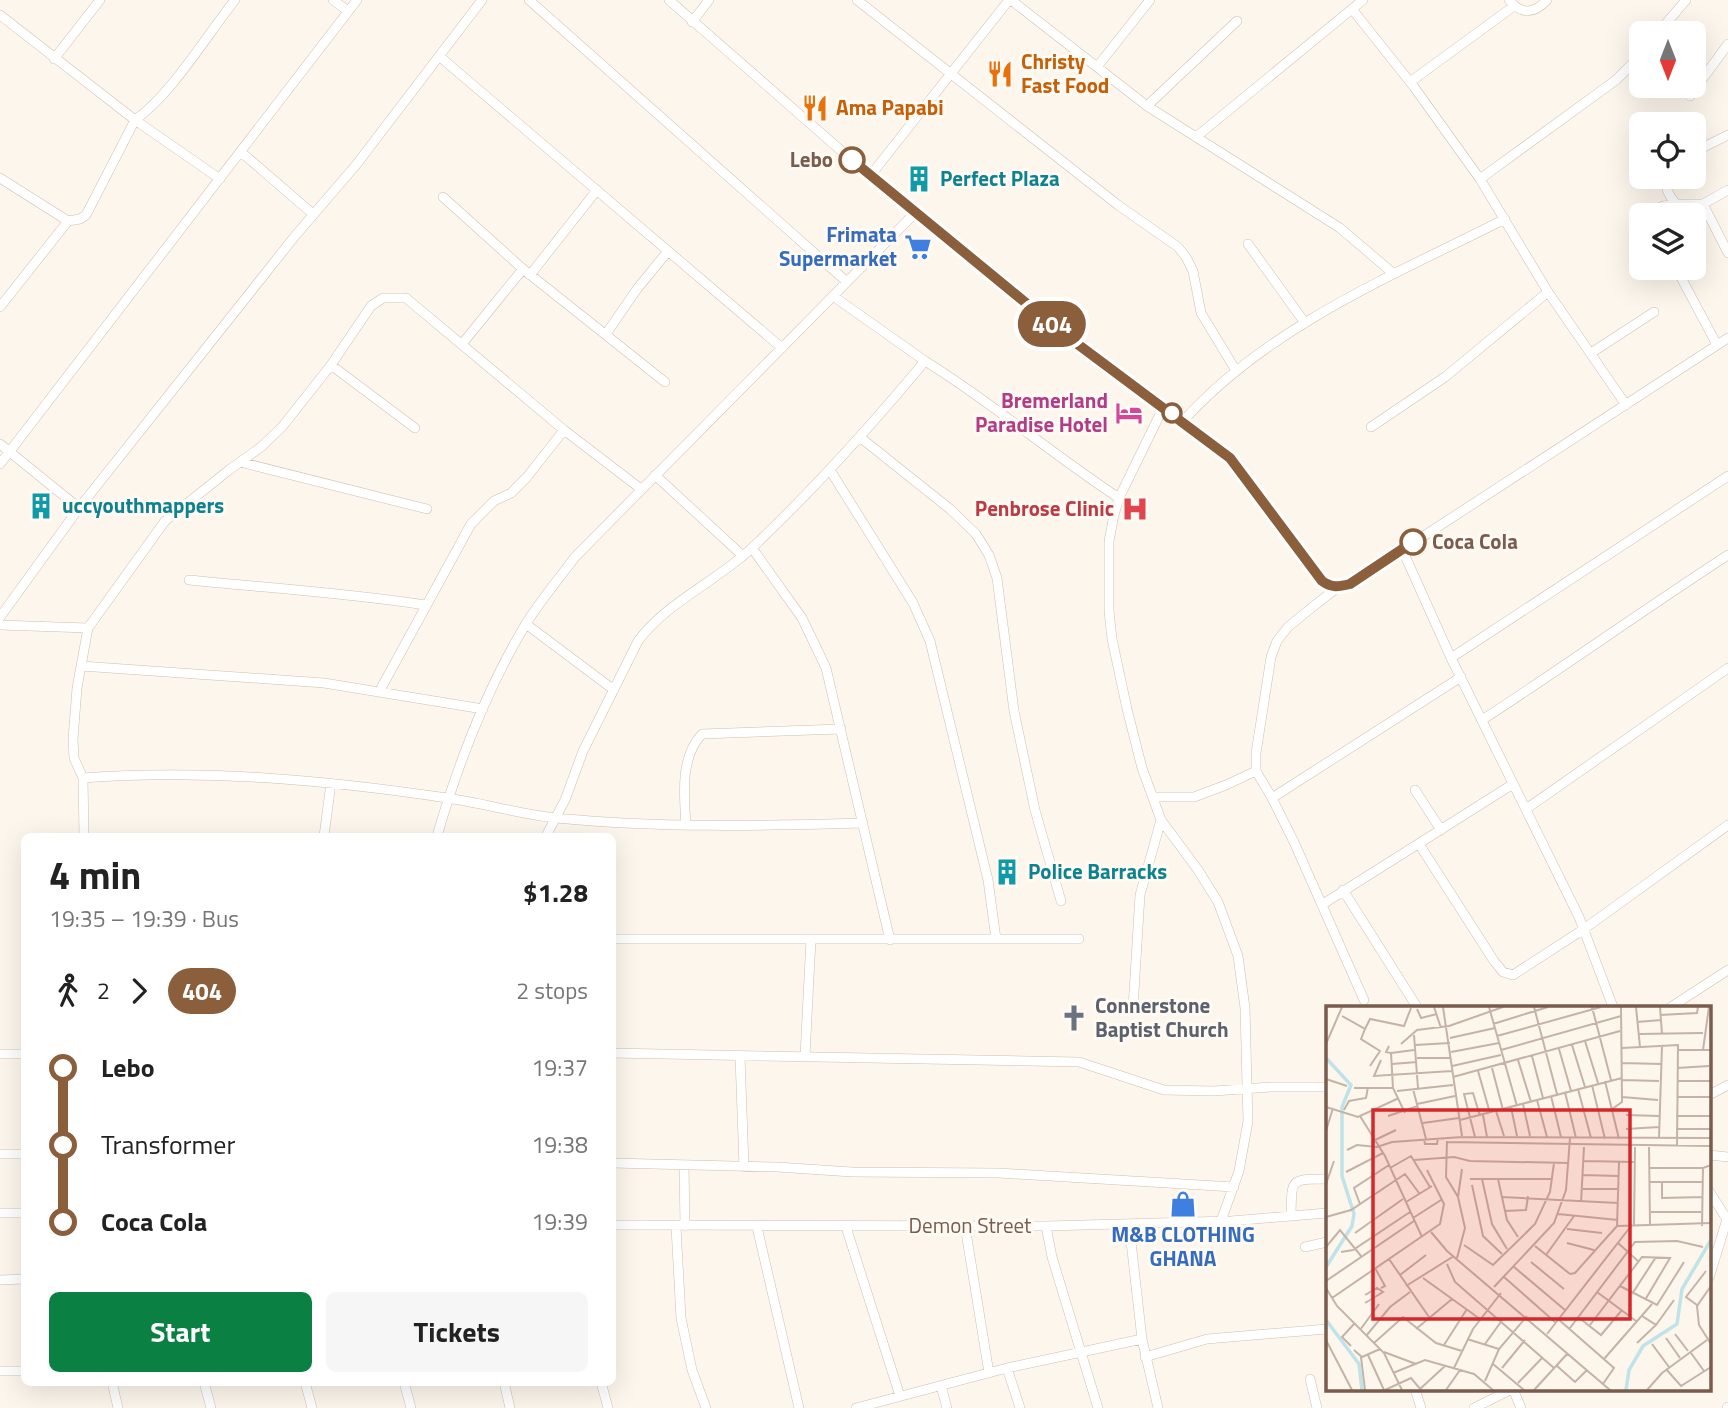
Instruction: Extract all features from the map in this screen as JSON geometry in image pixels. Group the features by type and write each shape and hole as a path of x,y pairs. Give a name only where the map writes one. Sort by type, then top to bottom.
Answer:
{"street":[{"path":"54,59 100,0"},
{"path":"0,178 68,221 86,215 135,120 148,112 235,0"},
{"path":"333,0 348,11"},
{"path":"0,464 357,0"},
{"path":"0,617 79,508 313,214 356,165 482,0"},
{"path":"529,0 847,282"},
{"path":"669,0 915,213 1060,331 1164,406 1239,466 1322,581 1329,586 1350,584 1728,338"},
{"path":"692,22 709,0"},
{"path":"858,0 1118,205 1178,247 1193,271 1201,313 1235,369"},
{"path":"870,176 1010,0 1147,106 1340,228 1394,274"},
{"path":"1097,67 1150,0"},
{"path":"1196,137 1363,0"},
{"path":"1410,82 1511,3 1520,11 1533,11 1547,0"},
{"path":"1668,21 1686,0"},
{"path":"1352,9 1410,82 1480,179 1548,292 1626,405"},
{"path":"0,15 135,120 220,179"},
{"path":"1147,106 1237,21"},
{"path":"1706,74 1728,44"},
{"path":"439,56 782,348"},
{"path":"1480,179 1616,80 1629,67"},
{"path":"1706,146 1728,135"},
{"path":"241,152 313,214"},
{"path":"462,344 597,190"},
{"path":"1705,203 1728,190"},
{"path":"443,197 526,272 665,382"},
{"path":"1706,210 1728,253"},
{"path":"438,833 483,709 526,624 575,557 915,213"},
{"path":"1183,421 1205,396 1235,369 1305,323 1394,274 1505,219"},
{"path":"0,307 68,221"},
{"path":"1248,244 1305,323"},
{"path":"606,334 668,251"},
{"path":"1682,280 1717,345"},
{"path":"1371,427 1445,377 1548,292"},
{"path":"833,296 925,362 968,388 1078,472 1119,498"},
{"path":"84,833 83,778 74,758 73,739 80,666 88,628 165,521 261,447 282,427 331,365 371,306 383,298 406,298 564,430 641,489"},
{"path":"1591,353 1654,312"},
{"path":"547,833 638,641 648,628 660,616 752,548 861,438 925,362"},
{"path":"331,365 415,428"},
{"path":"1164,406 1119,498 1109,541 1108,591 1112,639 1127,709 1153,797 1161,820 1218,902 1232,936 1243,986 1248,1121 1243,1155 1221,1221"},
{"path":"379,692 471,524 494,501 511,493 527,477 564,430"},
{"path":"861,438 950,509 976,534 989,555 997,578 1014,711 1035,810 1061,901"},
{"path":"0,444 79,508"},
{"path":"240,462 427,509"},
{"path":"830,470 913,603 930,640 988,880 996,939"},
{"path":"655,475 743,555"},
{"path":"1451,658 1728,476"},
{"path":"752,548 787,595 814,640 825,668 890,940"},
{"path":"1402,549 1451,658 1584,929 1613,1006"},
{"path":"1482,720 1728,555"},
{"path":"189,580 311,592 337,592 425,605"},
{"path":"1338,587 1288,627 1277,641 1271,657 1255,771 1272,798 1323,904 1364,1000"},
{"path":"526,624 614,690"},
{"path":"0,625 88,628"},
{"path":"80,666 276,678 483,709"},
{"path":"1526,809 1728,667"},
{"path":"1272,798 1461,677"},
{"path":"686,825 685,776 696,740 702,734 841,729"},
{"path":"1153,797 1194,797 1255,771"},
{"path":"83,778 199,774 331,783 450,798 554,818 733,827 863,823"},
{"path":"324,833 331,783"},
{"path":"1323,904 1513,784"},
{"path":"1415,790 1441,830"},
{"path":"1133,1008 1140,895 1161,820"},
{"path":"1419,844 1494,961 1508,976 1584,929 1728,825"},
{"path":"1343,890 1417,1006"},
{"path":"616,939 1079,939"},
{"path":"805,1056 811,939"},
{"path":"1673,1006 1728,970"},
{"path":"616,1053 1080,1062 1156,1089 1184,1091 1326,1087"},
{"path":"0,1054 21,1054"},
{"path":"740,1056 744,1167"},
{"path":"1710,1094 1728,1085"},
{"path":"0,1154 21,1154"},
{"path":"1710,1155 1728,1157"},
{"path":"616,1163 852,1172 998,1173 1234,1187"},
{"path":"684,1165 680,1226 681,1318 686,1346 706,1408"},
{"path":"1291,1216 1292,1188 1295,1182 1301,1179 1326,1179"},
{"path":"1710,1271 1727,1220 1713,1207"},
{"path":"0,1213 21,1213"},
{"name":"Demon Street","path":"616,1225 1046,1226 1221,1221 1326,1213"},
{"path":"1129,1224 1142,1339 1158,1408"},
{"path":"965,1226 989,1373"},
{"path":"1046,1226 1052,1257 1083,1351 1098,1408"},
{"path":"757,1227 799,1408"},
{"path":"846,1227 900,1396"},
{"path":"1305,1247 1326,1242"},
{"path":"0,1280 21,1279"},
{"path":"1145,1357 1207,1339 1326,1329"},
{"path":"856,1408 1007,1368 1142,1339"},
{"path":"1007,1368 1020,1408"},
{"path":"0,1371 21,1371"},
{"path":"1310,1379 1317,1408"},
{"path":"113,1386 118,1408"},
{"path":"205,1386 211,1408"},
{"path":"305,1386 312,1408"},
{"path":"405,1386 411,1408"},
{"path":"505,1386 510,1408"},
{"path":"602,1386 608,1408"},
{"path":"941,1386 947,1408"},
{"path":"1415,1390 1421,1408"},
{"path":"1474,1408 1510,1390"},
{"path":"1512,1390 1521,1408"}],"bus line":[{"name":"404","path":"852,160 1060,331 1164,406 1239,466 1322,581 1329,586 1350,584 1413,542"}],"place":[{"name":"Christy Fast Food","path":"1000,74"},
{"name":"Ama Papabi","path":"815,108"},
{"name":"Lebo","path":"852,160"},
{"name":"Perfect Plaza","path":"919,179"},
{"name":"Frimata Supermarket","path":"918,247"},
{"name":"Bremerland Paradise Hotel","path":"1129,413"},
{"name":"uccyouthmappers","path":"41,506"},
{"name":"Penbrose Clinic","path":"1135,509"},
{"name":"Coca Cola","path":"1413,542"},
{"name":"Police Barracks","path":"1007,872"},
{"name":"Connerstone Baptist Church","path":"1074,1018"},
{"name":"M&B CLOTHING GHANA","path":"1183,1204"}]}
